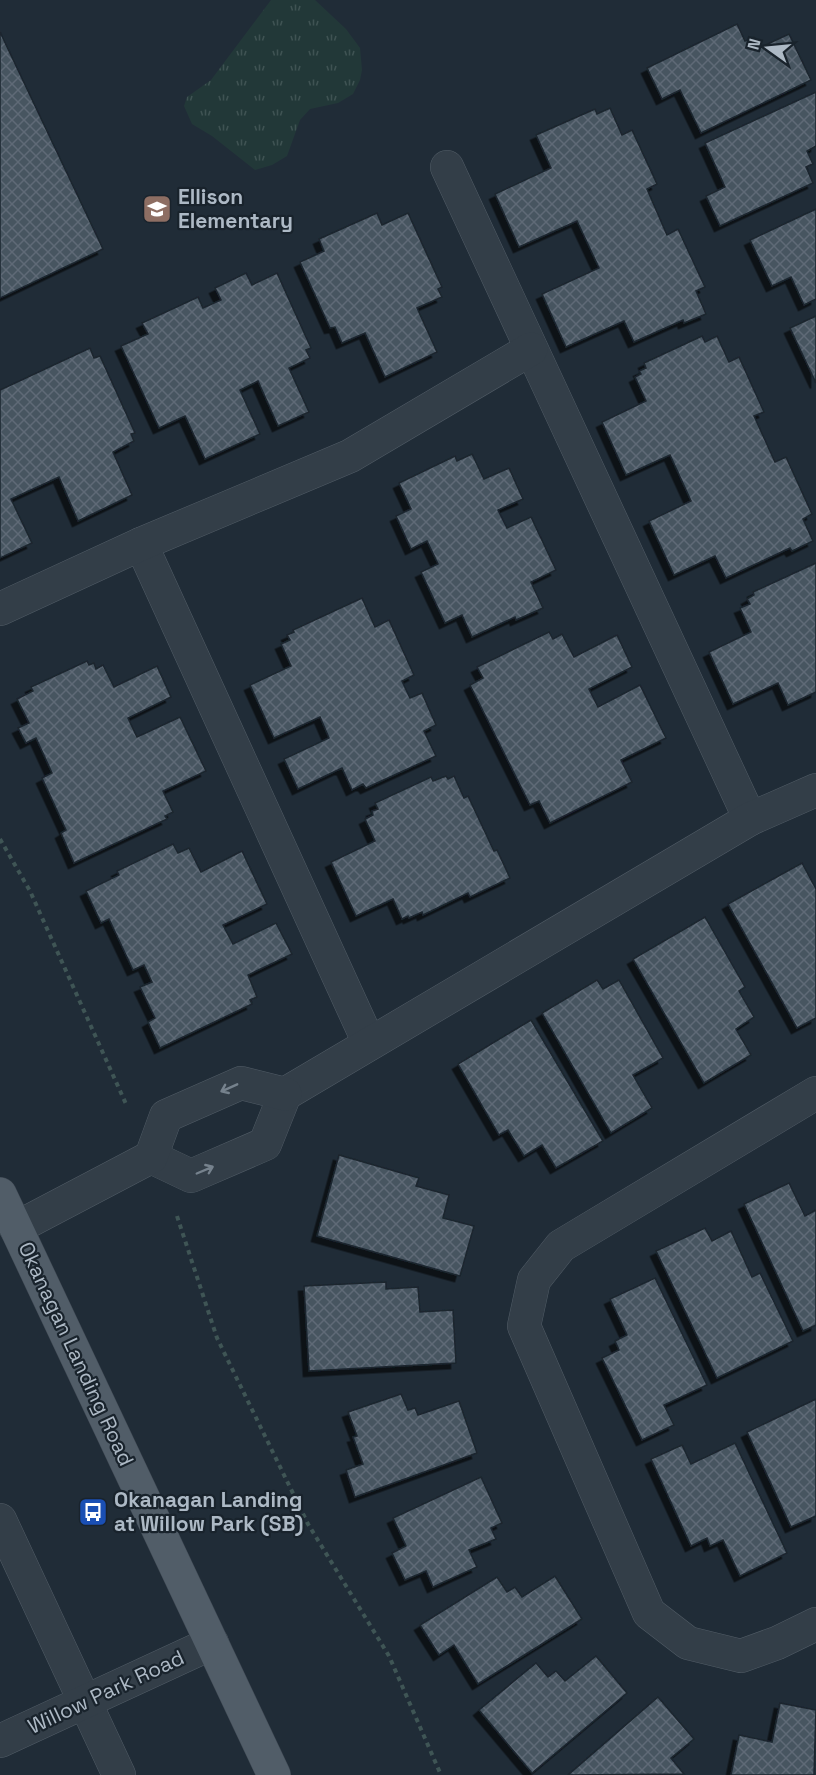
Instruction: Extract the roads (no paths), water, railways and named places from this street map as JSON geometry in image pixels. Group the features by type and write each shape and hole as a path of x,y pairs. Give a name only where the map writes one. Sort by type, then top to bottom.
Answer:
{"main road":[{"name":"Okanagan Landing Road","path":"0,1194 274,1775"}],"street":[{"path":"447,167 750,819"},
{"path":"0,609 141,544 350,456 531,349"},
{"path":"141,544 369,1043"},
{"path":"151,1157 191,1176 266,1144 285,1094 750,819 816,790"},
{"path":"16,1228 151,1157 166,1116 241,1083 285,1094"},
{"path":"816,1093 561,1246 534,1280 524,1326 649,1613 688,1643 741,1656 777,1643 816,1624"},
{"path":"0,1520 119,1775"},
{"name":"Willow Park Road","path":"0,1741 212,1643"}],"place":[{"name":"Ellison Elementary","path":"157,209"},
{"name":"Okanagan Landing at Willow Park (SB)","path":"93,1512"}]}
